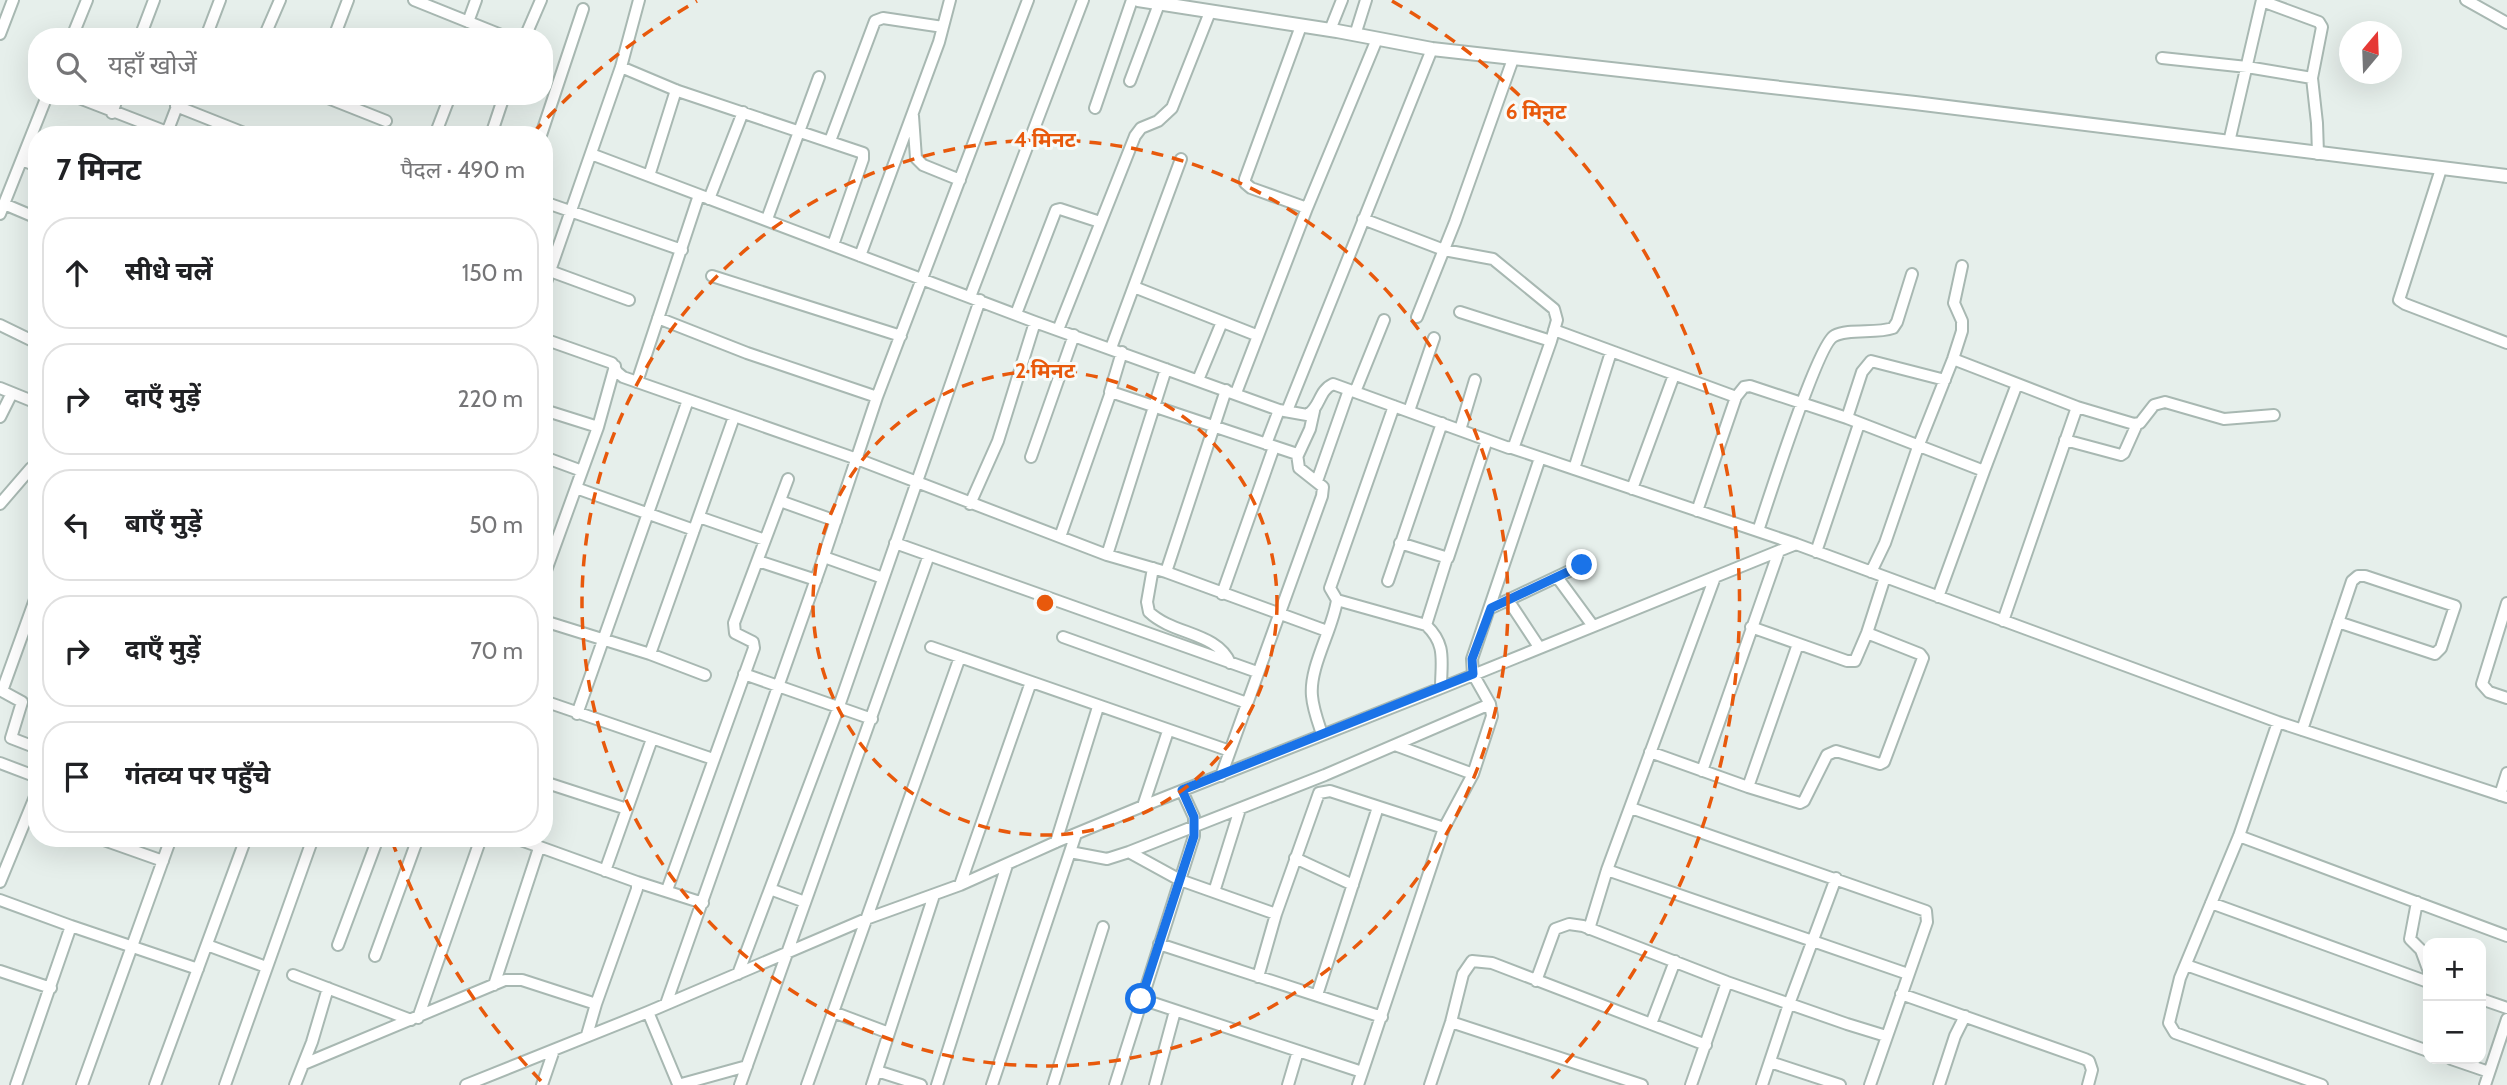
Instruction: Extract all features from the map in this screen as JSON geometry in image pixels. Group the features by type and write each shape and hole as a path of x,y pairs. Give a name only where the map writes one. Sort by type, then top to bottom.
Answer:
{"street":[{"path":"0,34 13,0"},
{"path":"75,28 86,0"},
{"path":"143,28 154,0"},
{"path":"209,28 220,0"},
{"path":"268,28 280,0"},
{"path":"338,28 348,0"},
{"path":"414,0 483,28"},
{"path":"468,22 476,0"},
{"path":"529,28 541,0"},
{"path":"553,263 621,67 639,0"},
{"path":"860,256 943,27 950,0"},
{"path":"666,1004 824,557 877,397 1028,0"},
{"path":"738,974 839,706 975,299 1083,0"},
{"path":"1095,108 1132,0"},
{"path":"1138,0 1159,4 1192,4 1210,12 1432,49 1915,103 2507,176"},
{"path":"1330,30 1342,0"},
{"path":"1354,35 1366,0"},
{"path":"2229,142 2262,0 2319,22 2322,27 2312,78 2318,123 2318,154"},
{"path":"2472,1 2507,23"},
{"path":"1130,81 1159,4"},
{"path":"553,99 583,9"},
{"path":"1058,330 1135,136 1141,128 1158,121 1172,108 1210,12"},
{"path":"830,141 875,21 883,19 943,27"},
{"path":"1301,26 1245,183 1251,188 1307,208"},
{"path":"1166,572 1215,426 1256,335 1377,39"},
{"path":"1222,594 1283,410 1432,49"},
{"path":"2162,58 2247,67 2312,78"},
{"path":"1416,317 1444,250 1513,59"},
{"path":"621,67 676,90 860,151 864,156 833,245"},
{"path":"767,219 819,77"},
{"path":"649,176 676,90"},
{"path":"35,126 43,105"},
{"path":"94,105 147,126"},
{"path":"112,113 115,105"},
{"path":"169,126 176,105"},
{"path":"186,105 230,126"},
{"path":"346,105 386,121"},
{"path":"438,126 447,105"},
{"path":"494,126 501,105"},
{"path":"544,126 551,105"},
{"path":"637,382 682,250 743,112"},
{"path":"912,114 916,133 915,154 919,162 960,180"},
{"path":"28,145 2,209 28,216"},
{"path":"591,154 1166,369 1283,410 1303,415 1314,411"},
{"path":"1060,537 1110,392 1116,350 1133,287 1181,159"},
{"path":"22,160 28,162"},
{"path":"2441,169 2399,300 2507,343"},
{"path":"553,205 682,250"},
{"path":"1016,314 1056,210 1100,222"},
{"path":"1363,219 1444,250 1493,259 1554,309 1557,320 1516,444 1512,448"},
{"path":"1871,572 1885,542 1962,331 1962,321 1954,303 1962,266"},
{"path":"553,272 629,300"},
{"path":"1758,531 1801,405 1833,336 1893,328 1897,323 1912,274"},
{"path":"712,276 901,336"},
{"path":"1133,287 1256,335"},
{"path":"1460,312 1611,352 1736,397"},
{"path":"658,318 877,397"},
{"path":"1317,481 1352,391 1384,320"},
{"path":"971,504 998,441 1035,322"},
{"path":"1198,380 1222,322"},
{"path":"0,325 28,339"},
{"path":"1031,457 1073,335"},
{"path":"1409,411 1434,338"},
{"path":"553,342 607,361 615,366 619,375 637,382 857,459 1107,555 1166,572 1326,631"},
{"path":"1574,469 1611,352"},
{"path":"1953,359 2077,407 2137,424"},
{"path":"1847,418 1861,372 1871,361 1945,380"},
{"path":"553,551 598,427 615,366"},
{"path":"1107,555 1166,369"},
{"path":"1632,489 1674,375"},
{"path":"1460,429 1475,380"},
{"path":"1221,776 1324,491 1317,481 1299,468 1298,455 1310,429 1314,411 1327,387 1333,384 1540,458 1816,551 2302,730 2503,796 2507,773"},
{"path":"1938,597 2017,384"},
{"path":"1697,511 1736,397 1744,387 1847,418 1984,471"},
{"path":"0,388 28,400"},
{"path":"1110,392 1298,455"},
{"path":"0,417 12,393"},
{"path":"577,714 688,401"},
{"path":"2065,440 2120,455 2124,453 2137,424 2154,405 2165,402 2224,419 2274,415"},
{"path":"1394,406 1330,588 1337,600 1426,625 1441,643 1441,688"},
{"path":"2003,621 2077,407"},
{"path":"553,413 598,427"},
{"path":"650,654 734,417"},
{"path":"1388,581 1442,423"},
{"path":"1816,551 1859,424"},
{"path":"1426,625 1488,440"},
{"path":"1357,1085 1444,828 1473,774 1492,716 1490,704 1473,674 1472,659 1540,458"},
{"path":"553,460 582,471"},
{"path":"0,504 28,471"},
{"path":"667,890 755,645 733,629 789,479"},
{"path":"576,488 694,530"},
{"path":"780,500 836,521"},
{"path":"699,517 765,540"},
{"path":"895,543 1257,672"},
{"path":"1400,543 1447,558"},
{"path":"468,1084 648,1012 866,919 960,885 1182,790 1796,544"},
{"path":"1702,771 1779,551"},
{"path":"740,1085 929,555"},
{"path":"824,557 883,578"},
{"path":"758,561 816,580"},
{"path":"1491,608 1582,565"},
{"path":"1153,568 1147,602 1149,612 1169,627 1216,644 1223,649 1230,663"},
{"path":"2302,730 2338,622 2352,581 2357,576 2365,576 2455,606 2441,648 2435,654 2338,622"},
{"path":"1557,577 1593,626"},
{"path":"1588,929 1607,870 1715,577"},
{"path":"1751,627 1852,662 1858,657 1885,577"},
{"path":"1322,734 1312,697 1326,631 1337,600"},
{"path":"1508,600 1539,648"},
{"path":"2507,603 2482,684 2489,692 2507,698"},
{"path":"28,618 1,691 19,699 22,704 11,738 28,745"},
{"path":"553,624 650,654 705,675"},
{"path":"1650,752 1800,803 1804,801 1830,752 1836,751 1880,764 1884,762 1923,658 1920,654 1867,633"},
{"path":"1063,637 1247,703"},
{"path":"1748,787 1798,644"},
{"path":"931,647 1230,751"},
{"path":"807,1085 961,657"},
{"path":"744,674 872,719"},
{"path":"960,885 1031,682"},
{"path":"1070,852 1107,859 1129,852 1240,809 1490,704"},
{"path":"553,705 713,759"},
{"path":"1056,842 1098,707"},
{"path":"2278,722 2239,836 2186,965 2170,1012 2170,1028 2175,1033 2322,1085"},
{"path":"1143,806 1168,731"},
{"path":"605,871 652,739"},
{"path":"1395,745 1473,774"},
{"path":"0,764 28,774"},
{"path":"553,785 626,809"},
{"path":"1115,1085 1195,827 1194,817 1182,790"},
{"path":"1258,977 1276,914 1319,793 1330,791 1444,828"},
{"path":"1317,995 1378,807"},
{"path":"1631,808 1926,911 1927,922 1870,1085"},
{"path":"1214,892 1240,809"},
{"path":"0,882 28,823"},
{"path":"992,1085 1076,834"},
{"path":"2239,836 2507,936"},
{"path":"124,847 163,861"},
{"path":"82,1085 168,847"},
{"path":"155,1085 243,847"},
{"path":"225,1085 310,847"},
{"path":"338,945 375,847"},
{"path":"375,956 415,847"},
{"path":"414,1019 478,847"},
{"path":"495,985 540,848 702,903"},
{"path":"1129,852 1180,880 1276,914"},
{"path":"1295,858 1353,885"},
{"path":"937,1085 1007,865"},
{"path":"1607,870 1908,974"},
{"path":"1762,1085 1811,941 1836,878"},
{"path":"587,1035 637,889 637,882"},
{"path":"770,889 804,902"},
{"path":"872,1085 934,895"},
{"path":"0,900 198,969"},
{"path":"2417,902 2410,939 2423,955"},
{"path":"2211,903 2423,980"},
{"path":"1536,981 1555,929 1569,923 1727,982 1886,1036"},
{"path":"16,1085 71,926"},
{"path":"1053,1085 1103,927"},
{"path":"1159,944 1382,1017"},
{"path":"207,945 266,967"},
{"path":"1430,1085 1451,1022 1463,974 1472,961 1492,963 1706,1045"},
{"path":"1651,1024 1675,961"},
{"path":"2186,965 2423,1049"},
{"path":"0,971 51,988"},
{"path":"293,975 414,1019"},
{"path":"304,1063 505,980 523,980 596,1004"},
{"path":"1690,1085 1727,982"},
{"path":"295,1085 328,988"},
{"path":"1901,993 2085,1059 2089,1061 2092,1070 2088,1085"},
{"path":"1141,999 1362,1072"},
{"path":"2486,1001 2507,1008"},
{"path":"1155,1085 1175,1011"},
{"path":"648,1012 678,1084 747,1066"},
{"path":"833,1012 889,1032"},
{"path":"1939,1085 1955,1036 1965,1016"},
{"path":"2485,1085 2507,1019"},
{"path":"1451,1022 1642,1085"},
{"path":"542,1085 554,1050"},
{"path":"1288,1085 1298,1051"},
{"path":"1770,1062 1840,1085"},
{"path":"2466,1064 2489,1072"},
{"path":"877,1070 921,1085"}],"route":[{"path":"1141,999 1194,836 1194,817 1182,790 1473,674 1472,659 1491,608 1582,565"}]}
